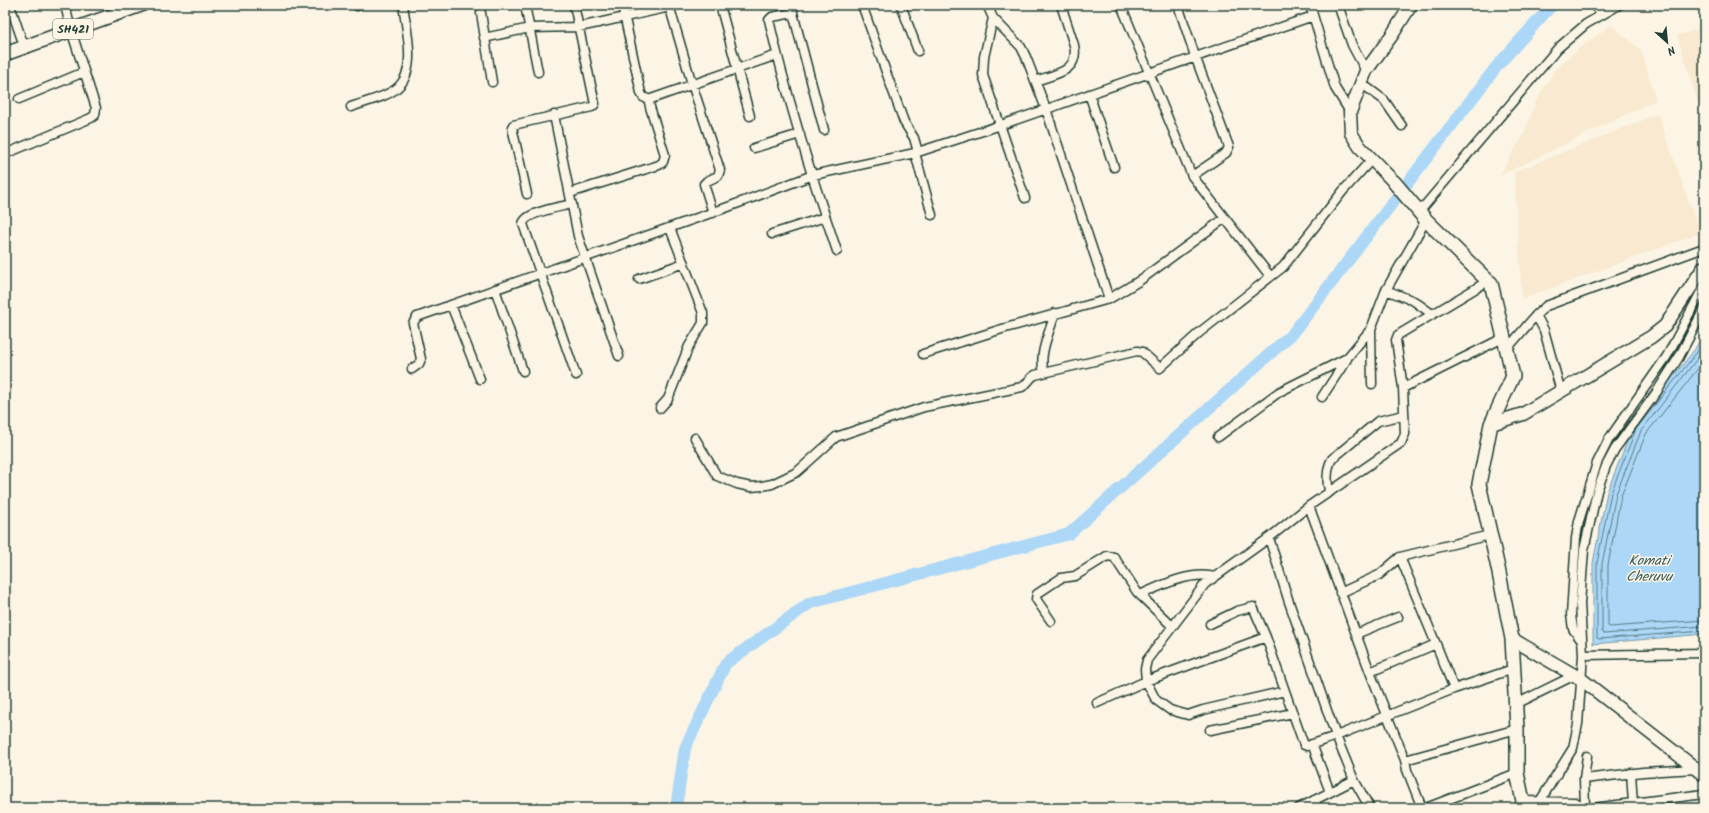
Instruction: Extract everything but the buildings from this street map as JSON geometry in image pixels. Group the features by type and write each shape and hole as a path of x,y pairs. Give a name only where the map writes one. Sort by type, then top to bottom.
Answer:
{"main road":[{"name":"SH421","path":"5,54 141,5"},
{"path":"1394,182 1421,214 1491,283 1513,376 1491,424 1479,484 1512,639 1517,729 1517,773 1522,804"}],"street":[{"path":"10,5 24,46"},
{"path":"5,154 95,115 96,108 71,30 65,5"},
{"path":"351,107 397,89 403,81 408,69 409,48 403,5"},
{"path":"525,5 538,72"},
{"path":"527,194 512,126 515,124 592,107 595,104 574,5"},
{"path":"622,5 641,93 643,97 650,100 736,68 777,55"},
{"path":"484,38 530,28 579,27 679,5"},
{"path":"720,5 750,116"},
{"path":"901,5 918,51"},
{"path":"987,5 993,18 1021,47 1026,57 1046,109 1109,299"},
{"path":"1035,81 1064,71 1071,66 1074,60 1074,45 1061,5"},
{"path":"1122,5 1148,73 1192,176 1270,276"},
{"path":"1178,5 1195,56 1229,147 1226,152 1192,176"},
{"path":"1310,5 1335,88 1350,112"},
{"path":"1338,5 1364,77 1384,100 1402,126"},
{"path":"1394,182 1371,160 1351,133 1350,112 1364,77 1411,5"},
{"path":"1594,5 1602,15"},
{"path":"1322,398 1347,358 1371,329 1386,290 1421,214 1558,48 1586,24 1619,5"},
{"path":"669,6 720,170 718,176 704,184 713,213"},
{"path":"864,6 871,33 904,122 914,138 916,153 932,214"},
{"path":"824,130 793,9 772,17 769,20 777,55 812,175 825,217 838,251"},
{"path":"481,12 492,82"},
{"path":"412,370 419,364 421,359 413,323 416,317 713,213 812,175 916,153 1002,125 1195,56 1313,16"},
{"path":"993,18 989,32 983,71 1025,198"},
{"path":"19,99 84,72"},
{"path":"1089,94 1114,167"},
{"path":"570,193 659,165 663,162 664,155 650,107 650,100"},
{"path":"554,115 570,193 575,226 584,257 619,356"},
{"path":"754,148 800,134"},
{"path":"695,438 717,476 737,484 751,487 762,486 772,484 797,472 836,437 924,407 1022,387 1025,386 1030,377 1044,372 1137,351 1142,352 1160,368 1200,332 1283,267 1343,191 1371,160"},
{"path":"572,204 533,214 523,221 523,224 576,375"},
{"path":"772,234 825,217"},
{"path":"924,354 1055,313 1109,299 1139,281 1225,218"},
{"path":"660,408 668,399 689,346 703,323 704,318 670,228"},
{"path":"1403,388 1506,343 1546,306 1701,249 1704,250"},
{"path":"639,279 684,264"},
{"path":"1491,424 1523,414 1562,392 1651,337 1665,326 1704,267"},
{"path":"1285,691 1203,710 1188,716 1170,710 1160,704 1146,682 1145,669 1147,660 1205,584 1269,538 1310,506 1401,443 1405,434 1403,388 1396,340 1401,333 1488,281"},
{"path":"1582,641 1573,629 1571,615 1576,538 1579,521 1597,463 1609,439 1666,356 1704,286"},
{"path":"495,289 523,371"},
{"path":"1386,290 1414,300 1432,314"},
{"path":"451,305 480,379"},
{"path":"1540,801 1573,748 1578,724 1578,677 1583,655 1580,604 1584,550 1590,517 1606,466 1615,449 1679,357 1704,309"},
{"path":"1044,372 1042,357 1055,313"},
{"path":"1536,315 1544,330 1562,392"},
{"path":"1371,329 1372,384"},
{"path":"1218,437 1279,392 1347,358"},
{"path":"1330,492 1328,488 1328,478 1329,466 1332,459 1378,421 1404,415"},
{"path":"1310,506 1340,593 1406,760 1407,770 1422,808"},
{"path":"1340,593 1379,574 1400,557 1490,535"},
{"path":"1269,538 1289,602 1336,736 1354,780 1370,808"},
{"path":"1051,621 1036,599 1037,594 1061,578 1075,576 1107,556 1114,557 1140,595 1172,626"},
{"path":"1400,557 1454,689"},
{"path":"1140,595 1163,585 1189,577 1202,575 1215,577"},
{"path":"1210,624 1236,611 1253,607 1266,637 1304,745 1307,746 1454,689 1513,669"},
{"path":"1356,634 1398,617"},
{"path":"1097,703 1146,682 1266,637"},
{"path":"1512,639 1578,677 1700,772"},
{"path":"1370,672 1436,644"},
{"path":"1583,655 1704,653"},
{"path":"1516,704 1578,677"},
{"path":"1210,730 1293,713"},
{"path":"1406,760 1517,729"},
{"path":"1312,744 1330,792"},
{"path":"1587,756 1584,779 1589,808"},
{"path":"1584,779 1631,773 1700,772"},
{"path":"1426,808 1517,773"},
{"path":"1631,773 1633,803"},
{"path":"1299,808 1354,780"},
{"path":"1522,804 1540,801 1574,802 1589,808 1633,803 1642,805 1704,794"},
{"path":"1314,800 1318,808"}],"shaded area":[{"path":"1611,25 1641,50 1656,100 1499,176 1524,134 1536,102 1555,69"},
{"path":"1704,28 1704,121 1677,35"},
{"path":"1658,114 1700,233 1522,299 1514,172"}],"water":[{"name":"Komati Cheruvu","path":"1704,332 1704,634 1593,644 1593,563 1607,492 1633,427 1695,349"}],"waterway":[{"path":"676,808 685,748 726,663 810,603 1069,534 1293,333 1497,66 1552,5"}]}
